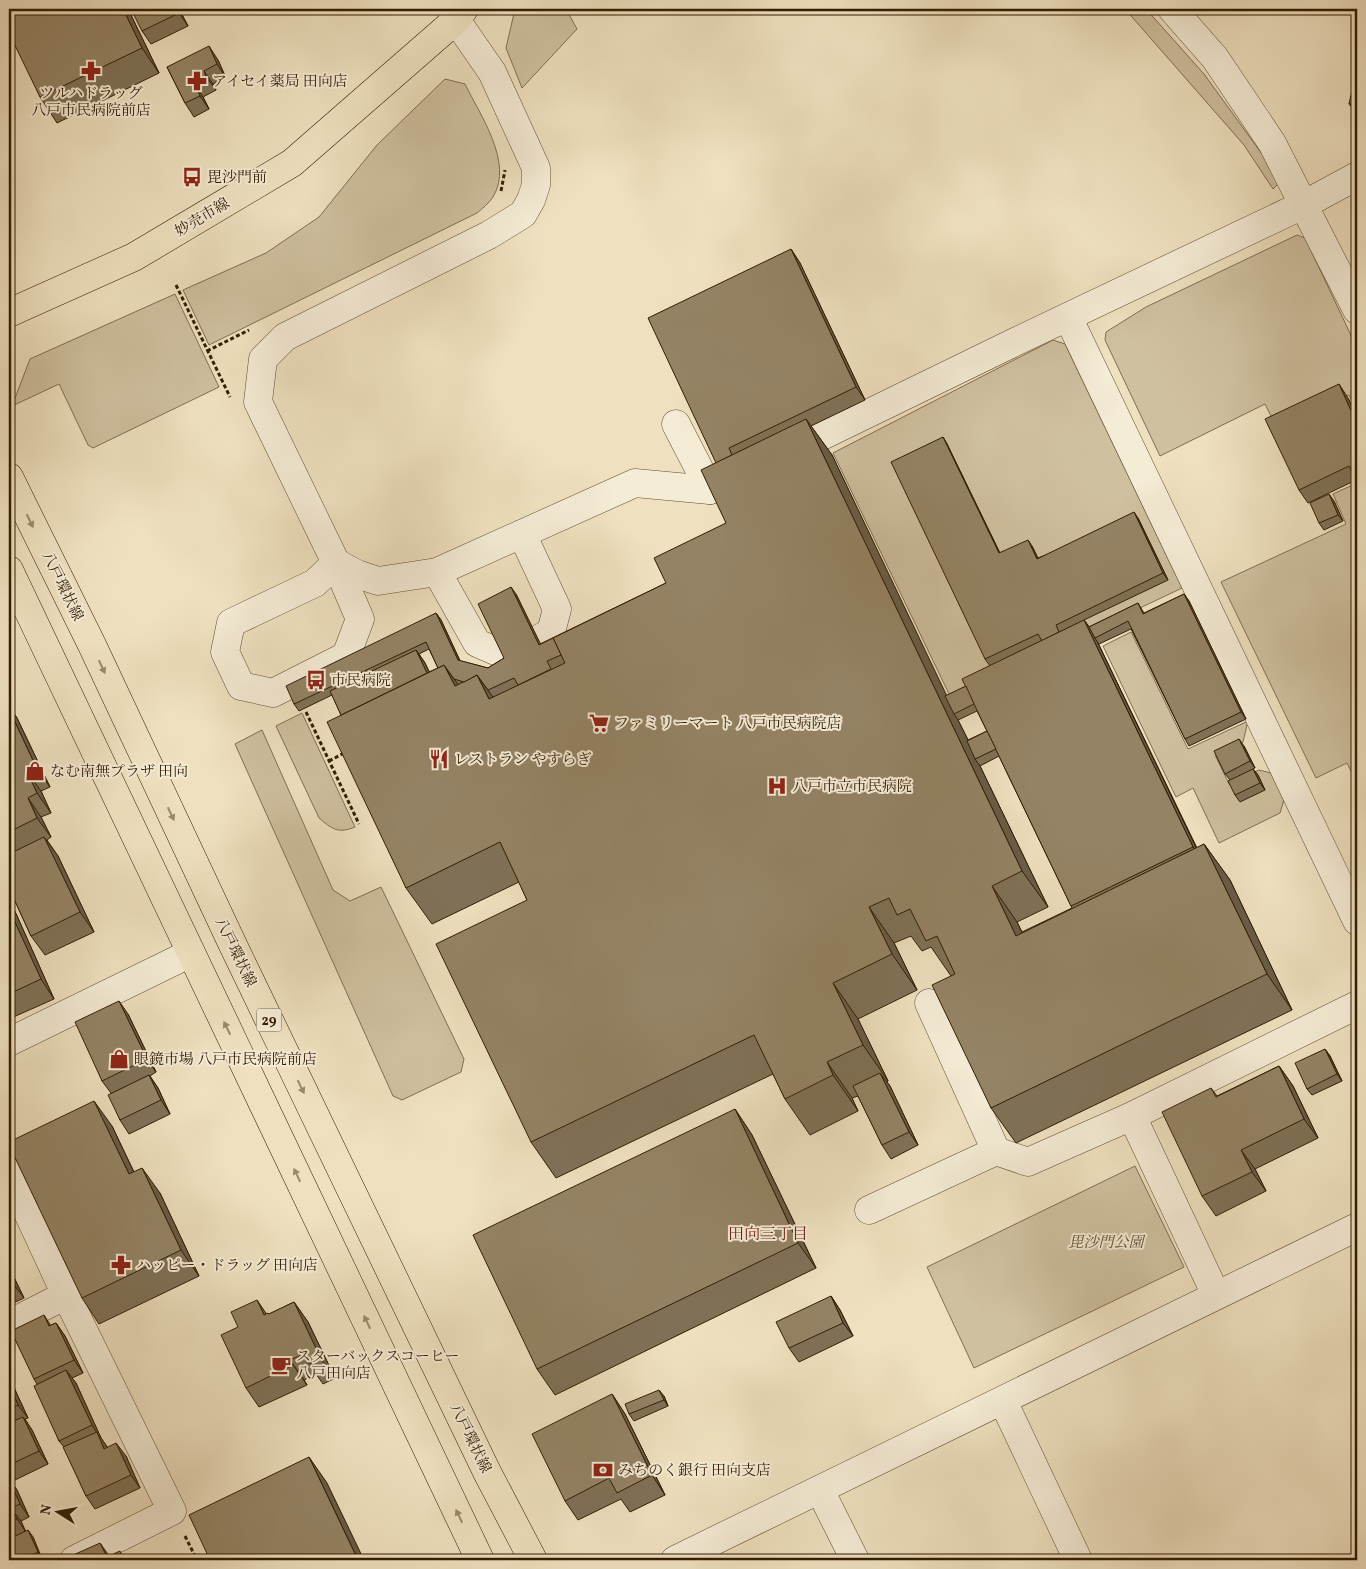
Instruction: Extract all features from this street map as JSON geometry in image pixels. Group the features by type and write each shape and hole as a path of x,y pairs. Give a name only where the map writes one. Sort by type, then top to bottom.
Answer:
{"main road":[{"name":"妙売市線","path":"9,313 134,257 292,163 457,12"},
{"name":"八戸環状線","path":"9,477 92,645 232,943 474,1445 534,1560"},
{"path":"9,570 480,1560"}],"street":[{"path":"1172,9 1215,58 1272,143 1305,204 1357,310"},
{"path":"336,563 315,583 231,623 225,652 241,686 273,693 346,656 360,619 336,563 258,402 262,359 285,337 489,235 523,214 531,200 536,185 536,168 492,72 457,12"},
{"path":"336,563 357,574 378,581 437,572 635,483 710,490 1305,204 1357,176"},
{"path":"1068,317 1357,921"},
{"path":"676,424 710,490"},
{"path":"437,572 478,642 500,652 525,647 551,632 557,609 522,534"},
{"path":"9,1042 191,953"},
{"path":"929,1003 996,1151"},
{"path":"869,1210 996,1151 1028,1162 1132,1116 1357,1005"},
{"path":"1132,1116 1216,1295"},
{"path":"9,1172 66,1295 172,1511 74,1560"},
{"path":"675,1560 1357,1227"},
{"path":"9,1324 66,1295"},
{"path":"1003,1401 1078,1560"},
{"path":"820,1490 855,1560"}],"path":[{"path":"499,198 503,184 504,163"},
{"path":"176,286 233,404"},
{"path":"207,351 256,327"},
{"path":"306,712 359,824"},
{"path":"329,761 346,752"}],"green space":[{"path":"515,9 566,9 577,29 522,88 506,48"},
{"path":"1125,9 1146,9 1204,74 1275,172 1280,182 1273,189 1244,145"},
{"path":"445,79 465,84 492,139 500,169 498,184 490,201 477,213 209,345 183,290 266,253 319,217 377,145"},
{"path":"1297,235 1305,238 1357,348 1357,412 1349,395 1277,428 1265,404 1160,456 1105,340 1106,332 1146,307"},
{"path":"175,294 219,387 93,448 88,445 59,384 12,406 30,359"},
{"path":"1053,340 1065,344 1182,588 951,698 833,453"},
{"path":"1357,483 1357,783 1347,763 1316,778 1221,582 1346,524 1333,494"},
{"path":"1131,632 1188,749 1248,721 1243,742 1215,755 1229,784 1259,770 1271,773 1284,800 1280,813 1219,843 1193,788 1176,797 1103,646"},
{"path":"302,713 355,827 344,830 336,829 319,818 276,726"},
{"path":"262,730 333,890 350,901 381,887 464,1059 461,1072 402,1100 393,1096 235,744"},
{"name":"毘沙門公園","path":"1135,1166 1184,1267 974,1368 927,1267"}],"building":[{"path":"9,9 123,9 142,48 40,97 9,33"},
{"path":"131,9 176,9 179,13 142,31"},
{"path":"209,46 217,64 204,71 206,77 194,83 200,96 185,103 167,67"},
{"path":"1354,82 1357,82 1357,105 1349,104"},
{"path":"791,249 856,387 729,448 732,455 716,463 648,318"},
{"path":"1339,384 1357,424 1357,477 1355,478 1349,466 1299,490 1265,419"},
{"name":"八戸市立市民病院","path":"806,419 1022,871 992,886 1016,936 1204,844 1267,974 991,1108 932,985 955,974 937,936 926,941 910,909 897,915 889,898 869,907 892,954 833,983 863,1045 827,1062 833,1075 785,1099 754,1035 531,1142 436,944 527,900 500,842 406,888 327,722 444,665 455,686 477,675 489,699 565,663 553,638 666,583 654,558 726,523 701,470"},
{"path":"943,437 999,553 1028,540 1037,559 1134,512 1163,573 1056,625 1059,632 1042,641 1038,634 985,659 891,462"},
{"path":"1329,494 1338,515 1319,523 1310,503"},
{"path":"511,587 539,645 553,638 561,655 547,661 551,669 518,685 514,678 488,690 477,675 464,682 454,679 444,665 438,668 426,642 294,704 286,686 436,613 458,660 488,668 504,658 478,604"},
{"path":"1184,594 1241,712 1185,739 1128,621 1095,638 1089,627 1138,603 1143,614"},
{"path":"1084,620 1193,847 1071,906 962,679"},
{"path":"416,650 427,673 341,715 330,691"},
{"path":"966,686 974,704 954,714 945,696"},
{"path":"9,709 36,767 27,772 37,793 28,798 37,818 9,832"},
{"path":"987,731 996,749 975,759 967,741"},
{"path":"1239,739 1250,761 1225,774 1214,751"},
{"path":"1253,769 1260,783 1235,795 1228,781"},
{"path":"44,837 80,912 31,936 9,888 9,854"},
{"path":"9,909 41,979 9,994"},
{"path":"119,1001 147,1059 102,1081 75,1022"},
{"path":"1325,1049 1337,1074 1307,1089 1295,1063"},
{"path":"1279,1066 1304,1119 1241,1150 1252,1172 1202,1196 1162,1112 1211,1088 1216,1097"},
{"path":"880,1073 909,1132 882,1145 853,1086"},
{"path":"149,1075 161,1100 120,1120 108,1095"},
{"path":"94,1101 129,1174 142,1168 181,1250 82,1298 9,1142"},
{"path":"735,1109 798,1243 537,1369 473,1235"},
{"path":"9,1273 14,1285 9,1288"},
{"path":"831,1296 843,1323 789,1348 776,1322"},
{"path":"257,1300 264,1315 294,1302 321,1359 309,1364 304,1354 290,1360 293,1365 246,1388 221,1335 238,1327 231,1312"},
{"path":"44,1315 49,1326 56,1323 74,1360 34,1379 11,1331"},
{"path":"66,1370 92,1425 59,1441 34,1386"},
{"path":"9,1384 18,1405 9,1409"},
{"path":"659,1390 664,1400 629,1414 625,1404"},
{"path":"612,1394 652,1475 617,1493 609,1478 565,1501 532,1434"},
{"path":"23,1417 39,1451 9,1465 9,1423"},
{"path":"97,1432 104,1449 116,1443 131,1475 86,1496 63,1447"},
{"path":"309,1457 358,1560 210,1560 189,1515"},
{"path":"9,1480 20,1504 11,1508 17,1519 9,1523"},
{"path":"28,1530 38,1552 21,1560 16,1560 9,1546 9,1539"},
{"path":"100,1543 107,1557 120,1551 124,1560 62,1560"}],"place":[{"name":"ツルハドラッグ 八戸市民病院前店","path":"91,71"},
{"name":"アイセイ薬局 田向店","path":"197,81"},
{"name":"毘沙門前","path":"192,177"},
{"name":"市民病院","path":"316,680"},
{"name":"ファミリーマート 八戸市民病院店","path":"599,723"},
{"name":"レストラン やすらぎ","path":"439,759"},
{"name":"なむ南無プラザ 田向","path":"35,771"},
{"name":"八戸市立市民病院","path":"777,786"},
{"name":"眼鏡市場 八戸市民病院前店","path":"119,1059"},
{"name":"ハッピー・ドラッグ 田向店","path":"121,1265"},
{"name":"スターバックスコーヒー 八戸田向店","path":"281,1365"},
{"name":"みちのく銀行 田向支店","path":"603,1470"}],"district":[{"name":"田向三丁目","path":"768,1233"}]}
